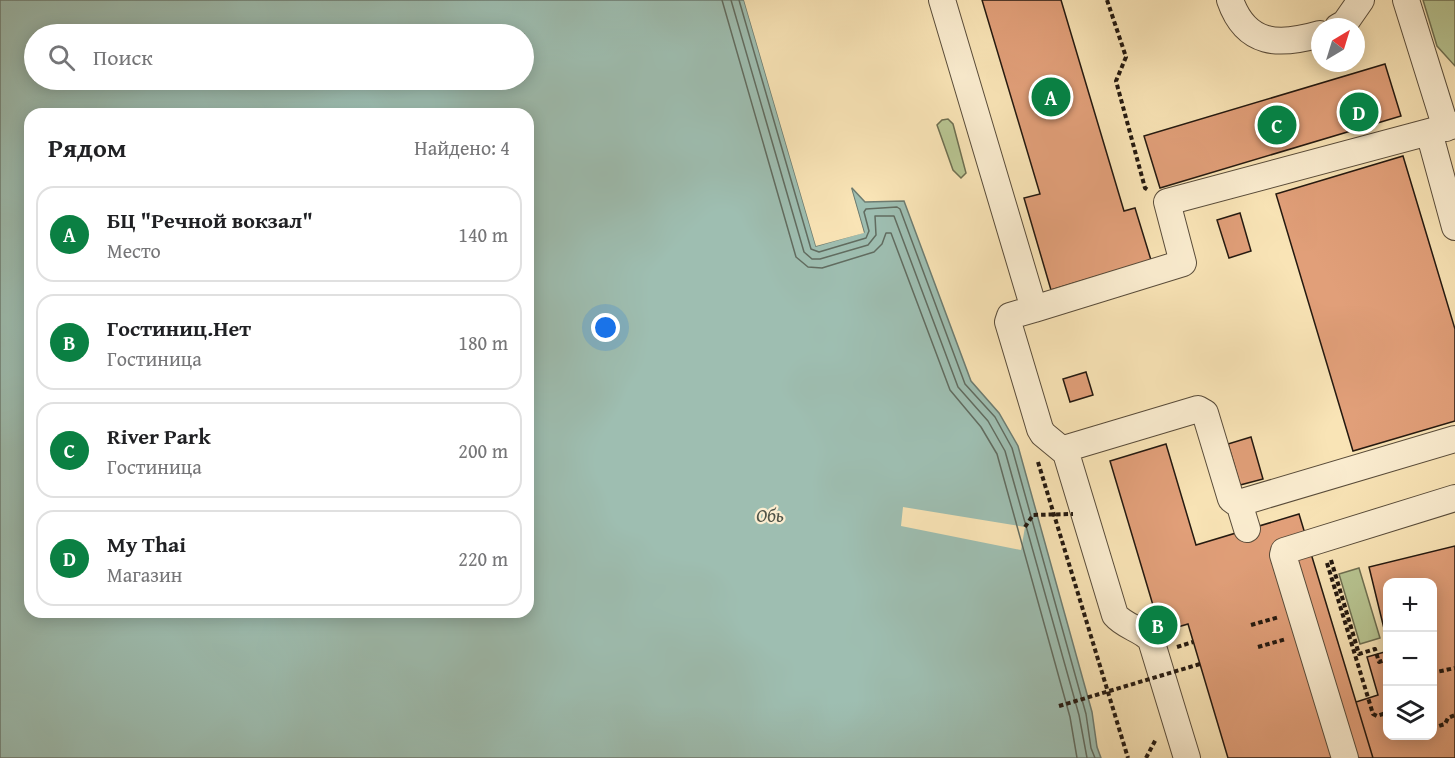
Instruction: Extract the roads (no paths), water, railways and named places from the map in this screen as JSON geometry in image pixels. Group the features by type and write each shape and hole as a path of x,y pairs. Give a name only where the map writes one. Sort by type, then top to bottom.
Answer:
{"street":[{"path":"942,0 1034,309"},
{"path":"1230,0 1243,25 1263,39 1283,42 1311,37"},
{"path":"1348,18 1361,0"},
{"path":"1406,0 1444,128 1455,227"},
{"path":"1187,758 1152,640 1119,620 1115,615 1064,449 1047,438 1040,429 1008,322 1010,316 1184,263 1167,202 1444,128"},
{"path":"1064,449 1198,409 1202,410 1205,413 1231,498 1239,503 1455,439"},
{"path":"1345,758 1284,551 1287,548 1455,498"},
{"path":"1239,503 1247,529"}],"water":[{"name":"Обь","path":"0,0 744,0 816,246 864,232 851,187 865,202 904,201 971,381 999,413 1018,446 1092,712 1097,747 1101,758 0,758"}],"place":[{"name":"БЦ \"Речной вокзал\"","path":"1051,97"},
{"name":"My Thai","path":"1359,112"},
{"name":"River Park","path":"1277,125"},
{"name":"Гостиниц.Нет","path":"1158,625"}]}
